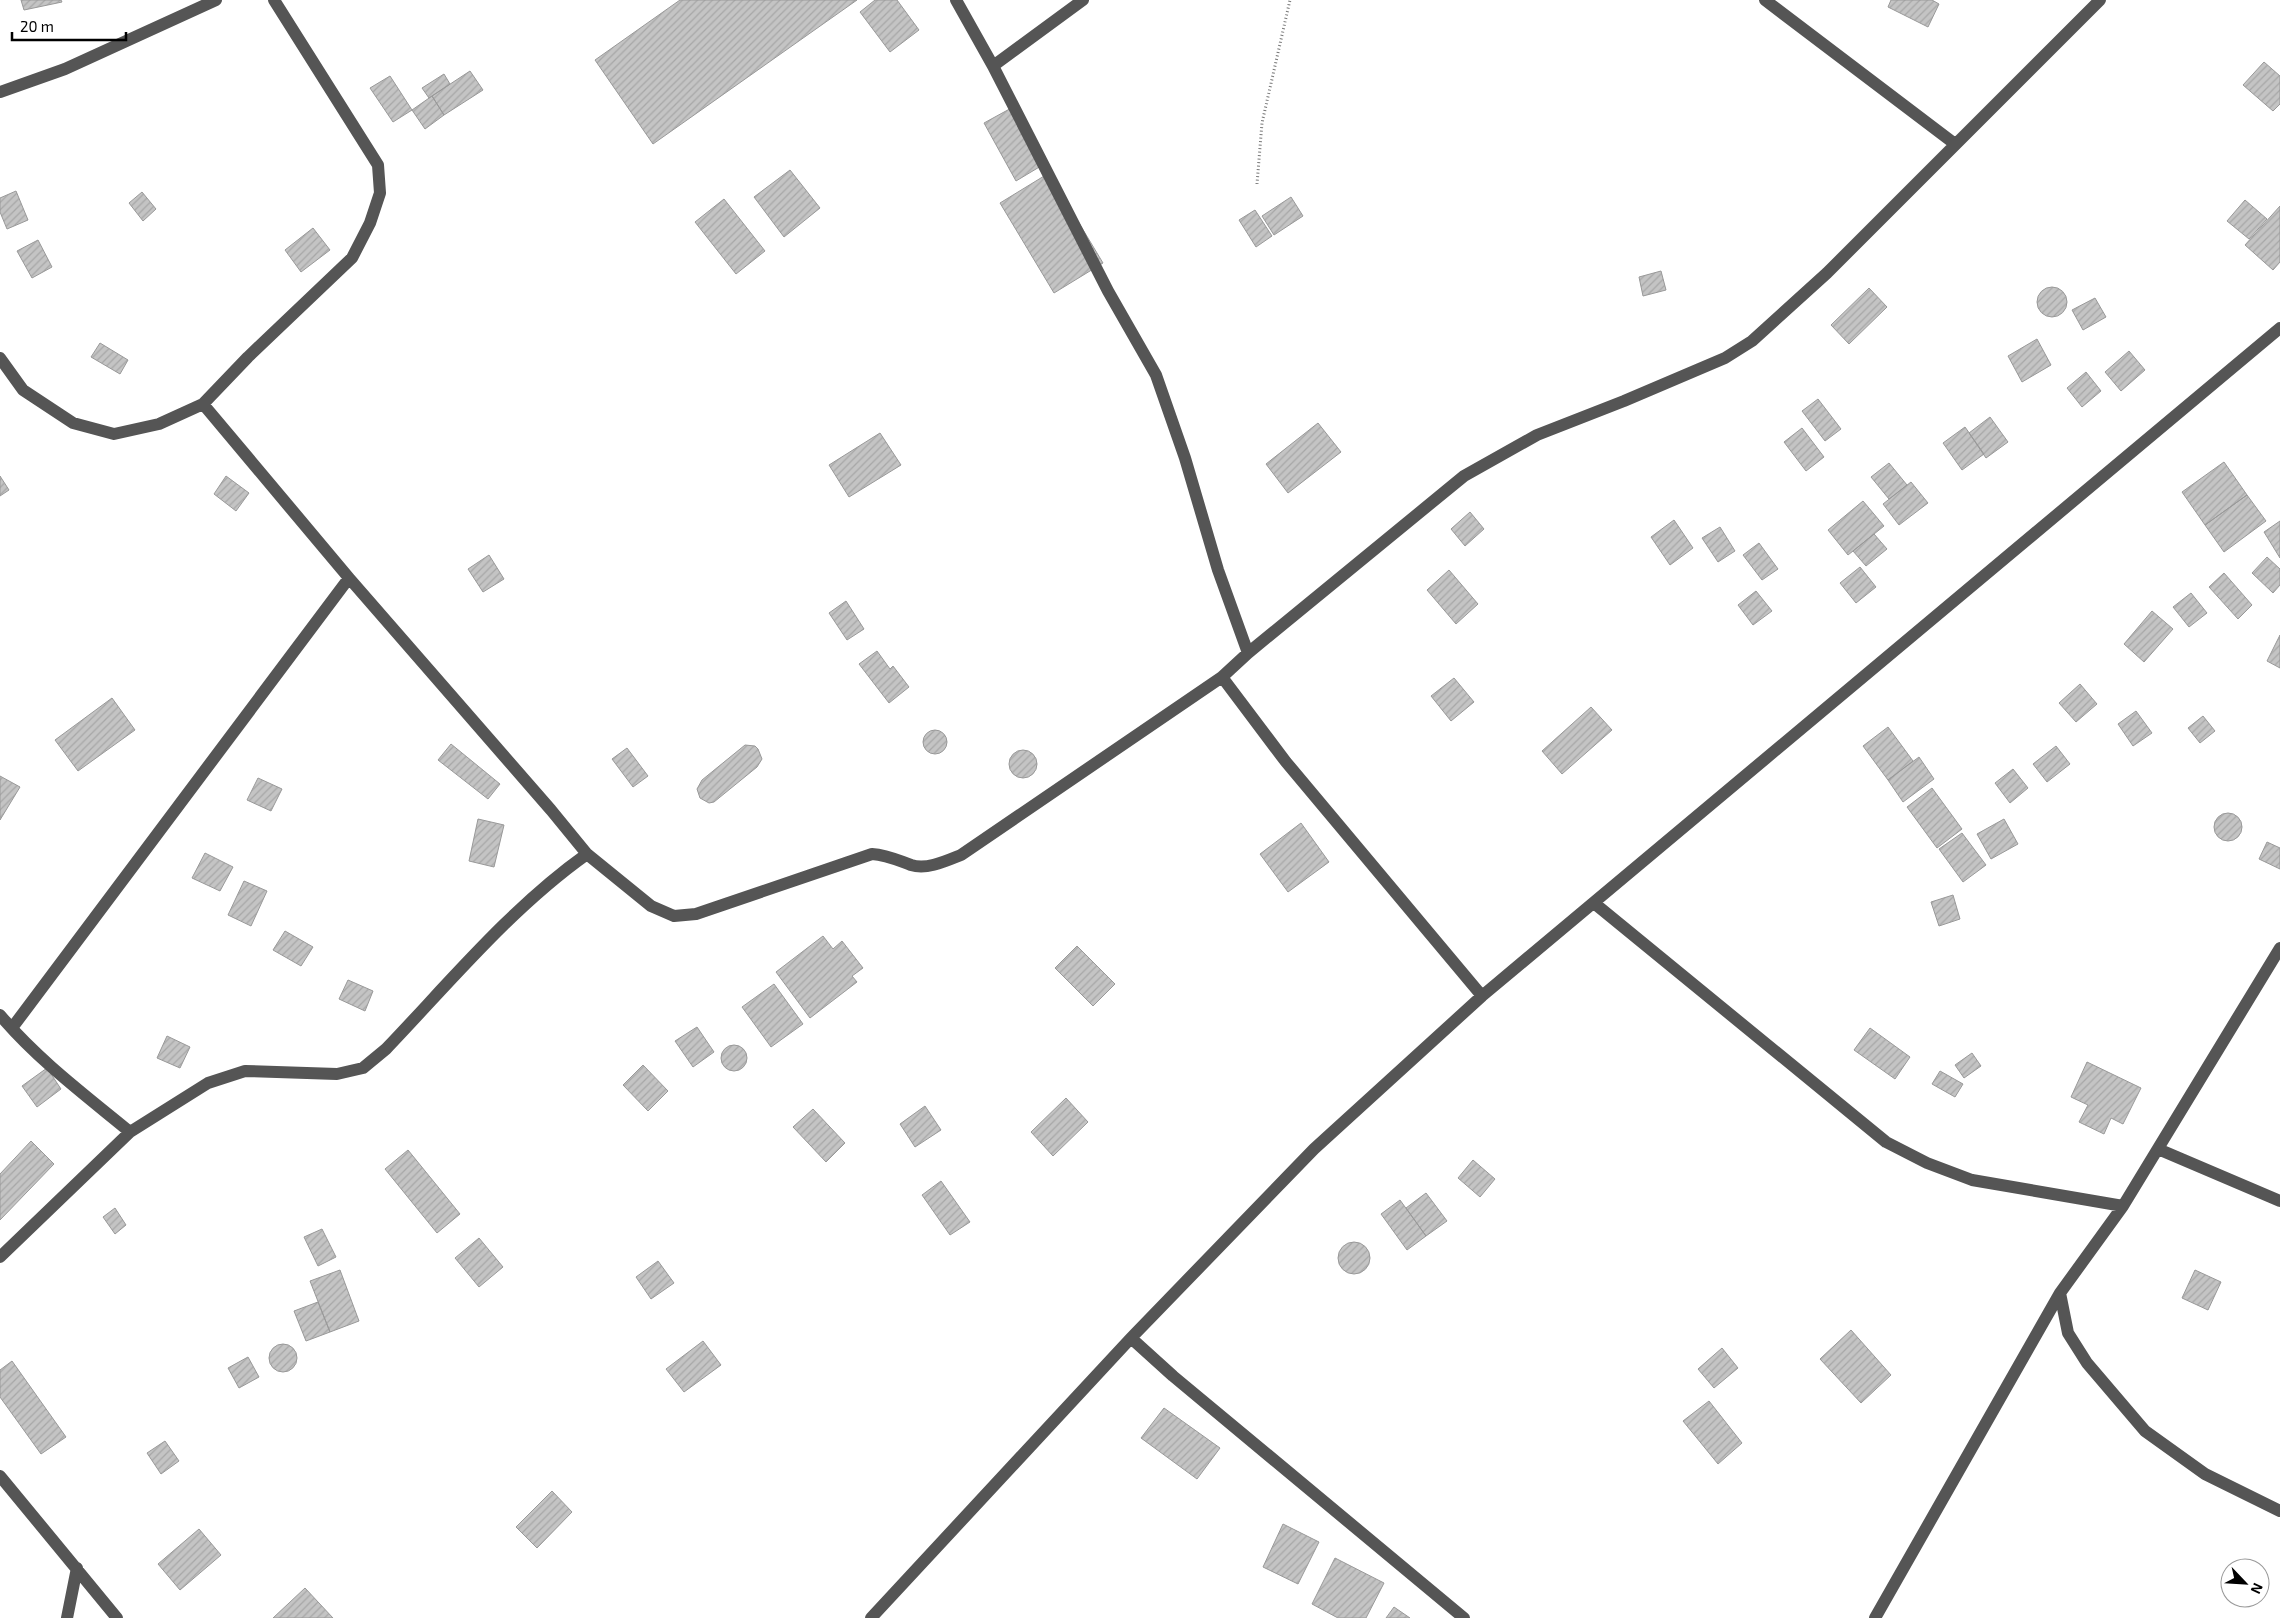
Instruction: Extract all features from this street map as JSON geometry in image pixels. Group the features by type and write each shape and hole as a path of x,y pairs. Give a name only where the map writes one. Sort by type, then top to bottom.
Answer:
{"street":[{"path":"0,92 65,69 216,0"},
{"path":"0,358 23,390 73,423 114,434 159,424 203,404 248,357 352,258 370,223 380,193 378,165 274,0"},
{"path":"956,0 993,66 1108,291 1156,375 1185,458 1218,570 1248,653"},
{"path":"993,66 1083,0"},
{"path":"1765,0 1954,144"},
{"path":"203,404 349,578 587,854 651,906 674,916 696,914 872,854 890,855 913,866 940,864 961,854 1222,677 1248,653 1464,476 1537,435 1624,401 1725,358 1752,341 1827,273 2100,0"},
{"path":"870,1618 1131,1338 1314,1149 1482,996 2280,328"},
{"path":"12,1028 349,578"},
{"path":"1222,677 1286,762 1482,996"},
{"path":"0,1257 130,1132 208,1083 245,1071 337,1074 363,1068 386,1049 519,910 560,874 587,854"},
{"path":"1594,903 1886,1142 1927,1163 1972,1180 2123,1206"},
{"path":"1875,1618 2060,1293 2123,1206 2280,948"},
{"path":"0,1015 12,1028 130,1132"},
{"path":"2158,1149 2280,1201"},
{"path":"2060,1293 2068,1333 2087,1363 2145,1431 2205,1474 2280,1511"},
{"path":"1131,1338 1173,1376 1464,1618"},
{"path":"0,1476 117,1618"},
{"path":"67,1618 77,1568"}],"path":[{"path":"1258,184 1262,123 1290,0"}],"building":[{"path":"21,0 61,0 62,2 24,10"},
{"path":"680,0 857,0 653,144 595,60"},
{"path":"875,0 897,0 919,30 890,52 860,12"},
{"path":"1891,0 1932,0 1939,4 1928,27 1888,7"},
{"path":"2264,62 2280,76 2280,104 2273,111 2243,85"},
{"path":"470,71 483,90 444,115 432,96"},
{"path":"444,74 450,84 429,98 422,88"},
{"path":"390,76 412,110 393,122 370,88"},
{"path":"432,96 444,115 425,129 412,110"},
{"path":"1015,106 1046,163 1016,181 984,123"},
{"path":"790,170 820,208 784,237 754,197"},
{"path":"1049,173 1103,263 1054,293 1000,203"},
{"path":"16,191 28,220 7,229 0,212 0,198"},
{"path":"142,192 156,209 143,221 129,203"},
{"path":"1291,197 1303,216 1274,235 1262,216"},
{"path":"724,199 765,251 736,274 695,222"},
{"path":"2245,200 2267,219 2249,239 2227,221"},
{"path":"2280,206 2280,262 2273,270 2245,245"},
{"path":"1255,210 1272,236 1256,247 1239,220"},
{"path":"313,228 330,250 301,272 285,250"},
{"path":"38,240 52,267 32,278 17,251"},
{"path":"1661,271 1666,290 1643,296 1639,277"},
{"path":"2052,287 2063,291 2067,302 2063,313 2052,317 2041,313 2037,302 2041,291"},
{"path":"1869,288 1887,307 1849,344 1831,325"},
{"path":"2095,298 2106,317 2083,330 2072,310"},
{"path":"2037,339 2051,365 2022,382 2008,356"},
{"path":"100,343 128,360 120,374 91,357"},
{"path":"2129,351 2145,370 2121,391 2105,372"},
{"path":"2086,372 2101,391 2082,407 2067,388"},
{"path":"1818,399 1841,429 1825,441 1802,411"},
{"path":"1990,417 2008,442 1986,458 1969,433"},
{"path":"1318,423 1341,452 1288,493 1266,464"},
{"path":"1965,427 1984,454 1962,470 1943,443"},
{"path":"1802,428 1824,457 1806,471 1784,442"},
{"path":"880,433 901,465 849,497 829,465"},
{"path":"2224,462 2247,495 2205,525 2182,492"},
{"path":"1889,463 1907,485 1889,499 1871,477"},
{"path":"0,476 9,490 0,496"},
{"path":"226,476 249,493 236,511 214,494"},
{"path":"1911,482 1928,503 1899,525 1883,504"},
{"path":"2247,495 2266,521 2224,552 2205,525"},
{"path":"1863,501 1884,526 1848,555 1828,530"},
{"path":"1470,512 1484,529 1465,546 1451,529"},
{"path":"1674,520 1693,548 1670,565 1651,537"},
{"path":"2280,521 2280,558 2264,532"},
{"path":"1720,527 1735,551 1718,562 1702,538"},
{"path":"1874,534 1887,549 1866,566 1853,551"},
{"path":"1759,543 1778,569 1762,580 1743,555"},
{"path":"489,555 504,579 483,592 468,569"},
{"path":"2267,557 2280,569 2280,585 2273,593 2252,573"},
{"path":"1860,567 1876,587 1856,603 1840,583"},
{"path":"1449,570 1478,604 1456,624 1427,590"},
{"path":"2224,573 2252,605 2238,619 2209,587"},
{"path":"1756,591 1772,611 1753,625 1738,605"},
{"path":"2191,593 2207,613 2189,627 2173,607"},
{"path":"846,601 864,629 847,640 829,613"},
{"path":"2152,611 2173,629 2144,662 2124,644"},
{"path":"2280,635 2280,668 2267,661"},
{"path":"877,651 890,669 893,666 909,687 889,703 859,664"},
{"path":"1454,678 1474,702 1451,721 1431,696"},
{"path":"2080,684 2097,704 2076,722 2059,703"},
{"path":"112,698 135,730 78,771 55,740"},
{"path":"1591,707 1612,730 1562,774 1542,751"},
{"path":"2136,711 2152,733 2133,746 2118,724"},
{"path":"2203,716 2215,731 2200,743 2188,728"},
{"path":"1888,727 1913,761 1888,780 1863,746"},
{"path":"935,730 944,733 947,742 944,751 935,754 926,751 923,742 926,733"},
{"path":"451,744 500,784 488,799 438,760"},
{"path":"745,745 755,746 758,749 762,759 757,767 714,802 709,803 700,798 697,789 702,780"},
{"path":"2056,746 2070,764 2047,782 2033,764"},
{"path":"627,748 648,776 633,787 612,759"},
{"path":"1023,750 1033,754 1037,764 1033,774 1023,778 1013,774 1009,764 1013,754"},
{"path":"1919,757 1934,779 1903,802 1888,780"},
{"path":"2013,769 2028,788 2010,803 1995,783"},
{"path":"0,776 20,787 0,820"},
{"path":"258,778 282,789 271,811 247,800"},
{"path":"1932,788 1962,829 1937,848 1907,807"},
{"path":"2228,813 2238,817 2242,827 2238,837 2228,841 2218,837 2214,827 2218,817"},
{"path":"478,819 504,825 494,867 469,861"},
{"path":"2004,819 2018,844 1991,859 1977,834"},
{"path":"1301,823 1329,862 1288,892 1260,854"},
{"path":"1962,833 1986,865 1963,882 1939,849"},
{"path":"2267,842 2280,848 2280,869 2259,859"},
{"path":"205,853 233,867 220,891 192,878"},
{"path":"244,881 267,891 251,926 228,915"},
{"path":"1953,895 1960,919 1939,926 1931,902"},
{"path":"285,931 313,947 301,966 273,950"},
{"path":"823,936 833,949 842,941 863,968 852,976 857,982 810,1018 776,972"},
{"path":"1077,946 1115,984 1093,1006 1055,968"},
{"path":"348,980 373,991 365,1011 339,999"},
{"path":"774,984 803,1024 771,1047 742,1007"},
{"path":"697,1027 714,1052 693,1067 675,1041"},
{"path":"1870,1028 1910,1057 1895,1079 1854,1050"},
{"path":"167,1036 190,1047 180,1068 157,1058"},
{"path":"734,1045 743,1049 747,1058 743,1067 734,1071 725,1067 721,1058 725,1049"},
{"path":"1972,1053 1981,1066 1964,1078 1955,1065"},
{"path":"2087,1062 2141,1088 2123,1124 2111,1118 2104,1134 2079,1122 2088,1105 2071,1097"},
{"path":"643,1065 668,1091 648,1111 623,1085"},
{"path":"47,1068 61,1089 37,1107 22,1086"},
{"path":"1940,1071 1963,1084 1955,1097 1932,1084"},
{"path":"1066,1098 1088,1122 1053,1156 1031,1132"},
{"path":"925,1106 941,1130 915,1147 900,1124"},
{"path":"813,1109 845,1143 826,1162 793,1127"},
{"path":"31,1141 54,1164 0,1220 0,1174"},
{"path":"408,1150 460,1214 437,1233 385,1169"},
{"path":"1473,1160 1495,1179 1480,1197 1458,1178"},
{"path":"941,1181 970,1222 950,1235 922,1195"},
{"path":"1426,1193 1447,1221 1426,1236 1406,1208"},
{"path":"1400,1200 1426,1236 1407,1250 1381,1214"},
{"path":"115,1208 126,1225 115,1234 103,1217"},
{"path":"322,1229 336,1257 318,1266 304,1237"},
{"path":"479,1238 503,1267 479,1287 455,1258"},
{"path":"1354,1242 1360,1243 1365,1247 1369,1252 1369,1264 1365,1269 1360,1273 1354,1274 1348,1273 1343,1269 1339,1264 1338,1258 1339,1252 1343,1247 1348,1243"},
{"path":"658,1261 674,1283 651,1299 636,1277"},
{"path":"340,1270 359,1321 330,1332 310,1281"},
{"path":"2195,1270 2221,1282 2208,1310 2182,1298"},
{"path":"318,1302 330,1332 306,1341 294,1311"},
{"path":"1851,1330 1891,1375 1861,1403 1820,1359"},
{"path":"703,1341 721,1365 684,1392 666,1369"},
{"path":"283,1344 293,1348 297,1358 293,1368 283,1372 273,1368 269,1358 273,1348"},
{"path":"1722,1348 1738,1368 1714,1388 1698,1369"},
{"path":"248,1357 259,1377 239,1388 228,1368"},
{"path":"12,1361 66,1437 41,1454 0,1397 0,1370"},
{"path":"1709,1401 1742,1443 1718,1464 1683,1421"},
{"path":"1164,1408 1220,1448 1197,1479 1141,1438"},
{"path":"165,1441 179,1461 161,1474 147,1453"},
{"path":"552,1491 572,1512 537,1548 516,1527"},
{"path":"1283,1524 1319,1542 1298,1584 1263,1567"},
{"path":"199,1529 221,1555 180,1590 158,1564"},
{"path":"1335,1558 1384,1583 1366,1618 1338,1618 1312,1604"},
{"path":"305,1588 333,1618 273,1618"},
{"path":"1394,1607 1410,1618 1386,1618"}]}
